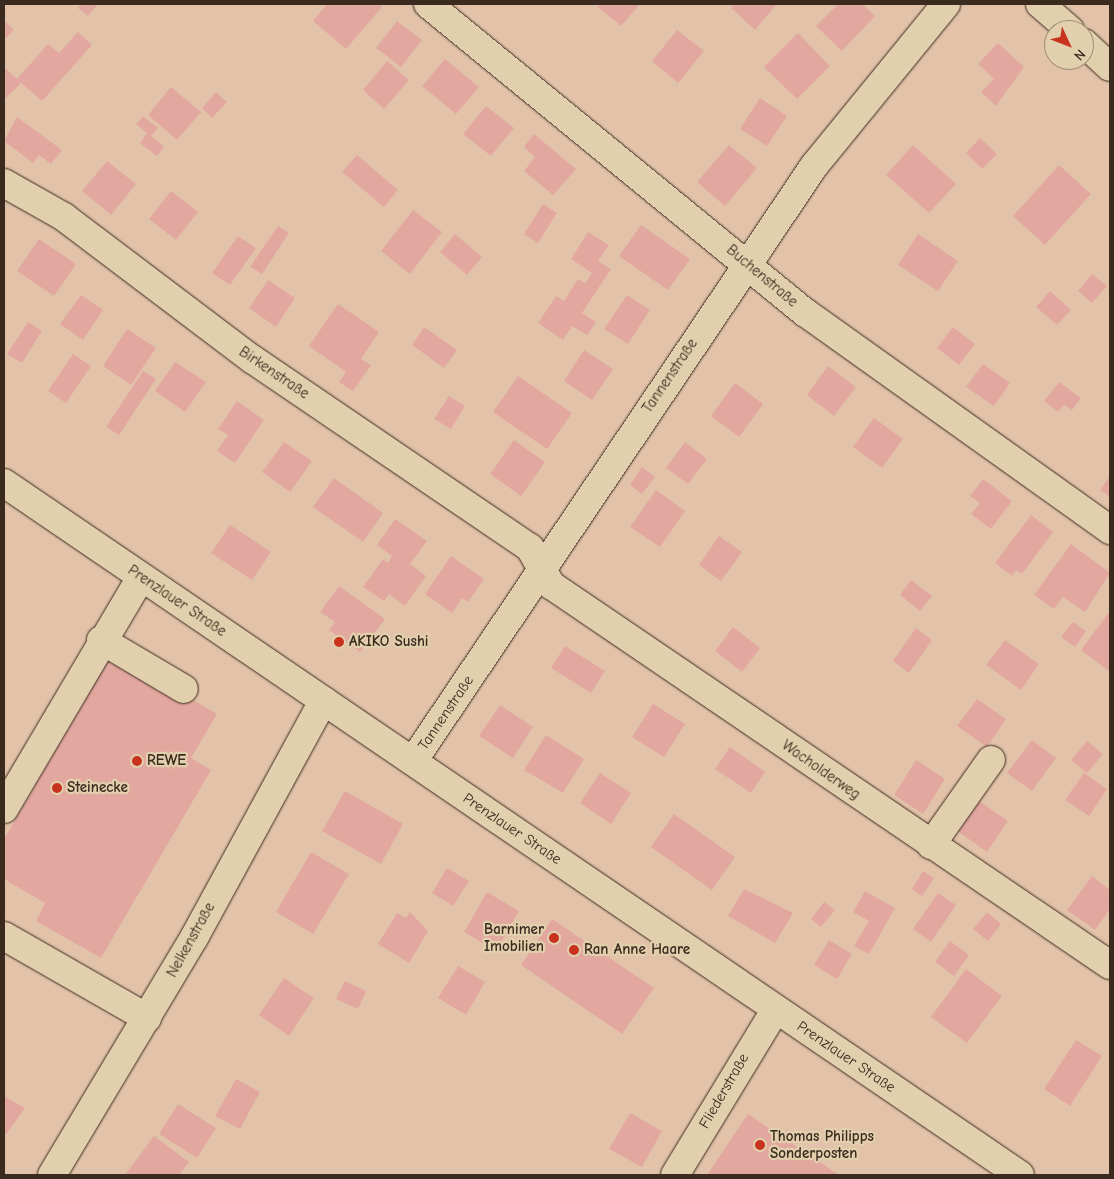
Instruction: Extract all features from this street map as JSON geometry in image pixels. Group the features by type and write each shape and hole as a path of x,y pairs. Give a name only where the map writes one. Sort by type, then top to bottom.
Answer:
{"street":[{"name":"Buchenstraße","path":"428,4 806,313 1110,530"},
{"name":"Tannenstraße","path":"413,761 541,567 814,166 946,4"},
{"path":"1040,4 1058,20"},
{"path":"1094,52 1110,67"},
{"name":"Birkenstraße","path":"4,183 64,217 252,359 530,548 541,567"},
{"name":"Prenzlauer Straße","path":"4,483 1020,1175"},
{"name":"Wacholderweg","path":"541,567 551,585 1110,965"},
{"path":"4,808 101,640 141,577"},
{"path":"101,640 184,689"},
{"name":"Nelkenstraße","path":"52,1175 147,1018 323,701"},
{"path":"932,845 991,760"},
{"path":"4,936 147,1018"},
{"name":"Fliederstraße","path":"676,1175 776,1009"}],"building":[{"path":"82,4 98,4 88,16 78,8"},
{"path":"327,4 378,4 382,7 346,49 313,21"},
{"path":"600,4 640,4 621,26 598,7"},
{"path":"734,4 776,5 755,30 731,8"},
{"path":"838,4 862,4 875,16 842,51 816,26"},
{"path":"4,20 14,30 4,40"},
{"path":"397,21 422,40 401,67 376,48"},
{"path":"677,30 704,51 678,83 652,61"},
{"path":"78,32 92,45 42,101 21,83 4,100 4,67 17,79 48,44 59,53"},
{"path":"798,33 830,66 797,99 764,67"},
{"path":"998,43 1024,67 996,106 981,92 994,79 978,64"},
{"path":"445,59 479,87 456,114 422,86"},
{"path":"387,61 409,80 384,109 363,90"},
{"path":"171,87 201,112 177,140 148,115"},
{"path":"216,92 227,102 212,118 202,108"},
{"path":"760,98 787,116 767,146 740,129"},
{"path":"486,106 514,128 491,156 463,134"},
{"path":"143,116 158,128 151,136 164,147 157,156 140,143 147,133 136,124"},
{"path":"17,117 62,150 51,164 39,155 33,163 4,141"},
{"path":"534,134 576,169 553,195 524,171 535,157 524,147"},
{"path":"980,138 997,154 982,169 966,153"},
{"path":"729,145 757,168 725,206 697,182"},
{"path":"913,145 956,184 929,213 886,175"},
{"path":"357,155 398,190 384,207 342,172"},
{"path":"107,161 136,184 111,215 82,191"},
{"path":"1059,165 1091,194 1045,245 1013,216"},
{"path":"171,191 198,212 176,240 149,219"},
{"path":"543,204 557,213 538,243 524,234"},
{"path":"413,210 442,232 410,274 381,251"},
{"path":"641,225 690,259 668,290 619,256"},
{"path":"278,226 289,233 262,274 250,267"},
{"path":"588,232 609,245 598,261 611,269 582,313 596,322 587,335 572,326 563,340 538,323 556,296 564,301 578,279 585,283 592,273 571,259"},
{"path":"455,234 482,257 467,275 440,252"},
{"path":"918,234 958,261 938,291 898,265"},
{"path":"238,236 256,248 230,285 212,273"},
{"path":"39,239 76,264 54,296 17,271"},
{"path":"1092,274 1107,286 1092,303 1078,291"},
{"path":"268,280 295,298 276,327 249,308"},
{"path":"1050,291 1071,310 1057,325 1036,307"},
{"path":"81,295 103,310 83,340 60,324"},
{"path":"627,295 650,310 628,344 604,329"},
{"path":"338,304 379,332 361,359 371,365 353,391 339,382 346,372 309,346"},
{"path":"28,322 42,331 22,363 7,354"},
{"path":"424,327 457,350 444,368 412,345"},
{"path":"953,327 975,344 959,365 937,348"},
{"path":"127,329 156,348 131,385 103,366"},
{"path":"584,350 613,369 592,400 564,381"},
{"path":"73,354 91,366 66,403 48,391"},
{"path":"175,362 206,382 185,412 155,391"},
{"path":"983,364 1010,383 994,406 966,387"},
{"path":"828,366 856,387 834,416 807,395"},
{"path":"143,371 156,379 119,435 106,427"},
{"path":"518,376 572,413 547,449 493,412"},
{"path":"1059,382 1081,398 1072,410 1064,405 1058,412 1044,401"},
{"path":"735,383 763,404 739,437 711,416"},
{"path":"449,396 465,406 451,429 434,419"},
{"path":"237,401 264,420 235,463 217,451 228,435 218,429"},
{"path":"874,418 903,439 882,468 853,447"},
{"path":"514,440 545,462 521,496 490,474"},
{"path":"284,442 312,461 290,492 262,472"},
{"path":"685,442 707,459 688,484 666,468"},
{"path":"642,467 655,477 642,494 630,485"},
{"path":"1110,476 1110,497 1100,490"},
{"path":"334,478 383,513 363,542 313,507"},
{"path":"983,479 1012,501 991,529 971,514 980,503 970,496"},
{"path":"656,490 685,511 660,547 630,527"},
{"path":"1031,515 1053,532 1022,574 1016,570 1012,576 995,563"},
{"path":"395,519 427,541 410,564 426,576 405,606 389,594 384,601 363,587 383,559 388,563 392,556 377,545"},
{"path":"230,525 271,552 252,580 211,553"},
{"path":"719,536 742,552 721,581 699,565"},
{"path":"1071,544 1110,573 1085,612 1063,597 1054,609 1034,595"},
{"path":"451,556 484,579 468,602 462,598 452,613 425,594"},
{"path":"911,580 932,596 920,611 900,595"},
{"path":"339,586 385,619 360,652 329,630 335,622 320,612"},
{"path":"1110,613 1110,672 1081,650"},
{"path":"1073,622 1086,631 1075,647 1061,637"},
{"path":"733,627 760,648 742,672 715,651"},
{"path":"916,628 932,640 909,673 893,661"},
{"path":"1005,640 1039,664 1021,690 986,665"},
{"path":"565,646 605,671 591,693 551,668"},
{"path":"112,653 217,714 191,758 211,770 101,958 36,921 45,903 4,879 4,839"},
{"path":"977,699 1006,719 987,747 957,726"},
{"path":"653,704 685,724 664,757 632,737"},
{"path":"500,705 533,727 513,758 479,736"},
{"path":"546,735 584,759 563,793 524,770"},
{"path":"1032,740 1056,758 1032,791 1007,773"},
{"path":"1087,741 1103,754 1087,773 1071,760"},
{"path":"730,747 765,772 751,793 715,769"},
{"path":"916,760 945,779 923,814 894,795"},
{"path":"600,773 631,793 611,824 580,803"},
{"path":"1084,773 1107,789 1089,816 1065,800"},
{"path":"345,791 403,824 381,864 322,831"},
{"path":"976,799 1008,821 987,852 955,829"},
{"path":"674,814 735,857 712,890 651,847"},
{"path":"311,852 349,874 313,934 276,912"},
{"path":"447,868 469,881 453,906 432,893"},
{"path":"923,871 934,878 922,896 912,889"},
{"path":"1092,876 1110,890 1110,909 1095,930 1067,910"},
{"path":"744,889 793,913 775,943 728,916"},
{"path":"865,891 895,908 869,954 854,946 869,921 853,912"},
{"path":"487,892 519,911 496,951 464,932"},
{"path":"938,893 956,905 931,942 913,929"},
{"path":"824,902 835,910 821,927 811,919"},
{"path":"410,912 428,931 409,963 378,944 397,913 406,918"},
{"path":"987,912 1001,924 988,941 973,929"},
{"path":"552,919 654,988 622,1034 521,965"},
{"path":"829,940 852,954 837,979 814,965"},
{"path":"950,941 969,955 954,976 935,962"},
{"path":"458,966 485,982 466,1015 438,998"},
{"path":"966,969 1002,996 967,1043 931,1017"},
{"path":"284,978 314,998 289,1036 259,1015"},
{"path":"345,981 366,991 358,1009 336,999"},
{"path":"1076,1040 1102,1056 1070,1106 1044,1089"},
{"path":"236,1079 260,1092 240,1129 215,1116"},
{"path":"4,1096 25,1108 4,1137"},
{"path":"178,1104 216,1128 197,1158 159,1134"},
{"path":"630,1113 662,1131 642,1167 609,1149"},
{"name":"Thomas Philipps Sonderposten","path":"748,1114 839,1175 707,1175"},
{"path":"154,1136 189,1162 179,1175 125,1175"}],"place":[{"name":"AKIKO Sushi","path":"339,642"},
{"name":"REWE","path":"137,761"},
{"name":"Steinecke","path":"57,788"},
{"name":"Barnimer Imobilien","path":"554,938"},
{"name":"Ran Anne Haare","path":"574,950"},
{"name":"Thomas Philipps Sonderposten","path":"760,1145"}]}
